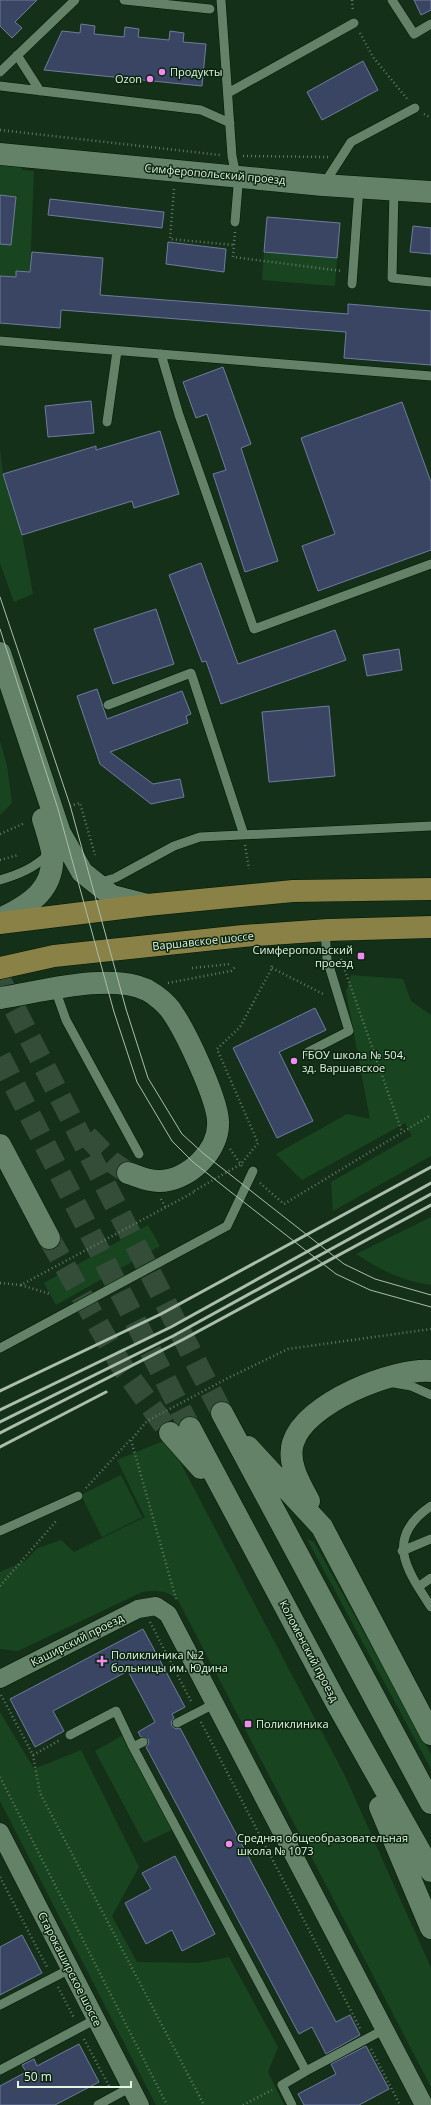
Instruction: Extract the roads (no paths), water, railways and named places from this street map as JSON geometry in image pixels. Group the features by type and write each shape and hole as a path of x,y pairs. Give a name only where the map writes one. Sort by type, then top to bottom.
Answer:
{"main road":[{"name":"Симферопольский проезд","path":"0,154 234,166 323,185 431,192"},
{"path":"0,653 56,842 51,874 46,886 20,910 0,919"},
{"path":"0,690 42,816 56,842 82,872 112,896 147,905"},
{"path":"0,923 147,905 293,891 431,888"},
{"name":"Варшавское шоссе","path":"0,968 54,956 243,936 325,930 431,928"},
{"path":"0,998 94,983 116,983 147,990 171,1011 180,1025 215,1102 218,1122 216,1136 209,1153 196,1166 176,1178 158,1181 143,1179 134,1164"},
{"path":"0,1145 49,1238"},
{"path":"431,1370 395,1374 369,1383 316,1413 302,1425 293,1443 291,1457 296,1476 431,1734"},
{"path":"322,1527 224,1418 431,1803"},
{"name":"Коломенский проезд","path":"180,1430 223,1491 336,1702 431,1871"},
{"path":"336,1702 431,1928"}],"street":[{"name":"Каширский проезд","path":"2,1690 138,1609 168,1614 216,1703"},
{"path":"216,1703 424,2105"},
{"name":"Старокаширское шоссе","path":"0,1832 140,2105"}],"lane":[{"path":"0,72 75,0"},
{"path":"124,0 210,9"},
{"path":"221,0 230,123 234,166 238,186 235,222"},
{"path":"392,0 414,34 431,24"},
{"path":"228,93 354,23"},
{"path":"18,55 40,91"},
{"path":"0,86 200,110 230,123"},
{"path":"323,185 351,142 415,108"},
{"path":"352,284 359,188"},
{"path":"394,190 392,278 431,282"},
{"path":"0,341 431,376"},
{"path":"108,422 117,351"},
{"path":"161,354 178,415 254,629 431,564"},
{"path":"108,704 191,672 244,835"},
{"path":"95,883 115,878 174,846 200,837 431,826"},
{"path":"0,880 20,874 36,866 56,842"},
{"path":"308,1052 349,1031 327,960 325,930"},
{"path":"55,989 66,1020 134,1164"},
{"path":"0,1348 227,1226 252,1173"},
{"path":"369,1383 396,1383 411,1386 431,1395"},
{"path":"0,1531 78,1496"},
{"path":"431,1506 418,1515 407,1528 402,1551 418,1587 431,1607"},
{"path":"402,1551 431,1539"},
{"path":"418,1587 431,1578"},
{"path":"177,1723 216,1703"},
{"path":"70,1735 116,1711 306,2071"},
{"path":"134,1747 143,1742"},
{"path":"0,2005 70,1969"},
{"path":"0,2070 96,2019"},
{"path":"292,2105 282,2085 385,2029"},
{"path":"98,2105 131,2087"}],"tunnel":[{"path":"0,980 222,1413"},
{"path":"0,1057 190,1428"},
{"path":"87,1136 112,1162 128,1173"},
{"path":"49,1238 121,1365 170,1433"}],"tram line":[{"path":"0,597 70,805 126,1009 148,1078 182,1134 204,1154 344,1264 375,1279 431,1295"},
{"path":"0,629 58,809 114,1012 137,1082 172,1141 193,1162 336,1274 370,1290 431,1307"}],"railway":[{"path":"0,1391 161,1314 431,1167"},
{"path":"0,1410 171,1327 431,1183"},
{"path":"0,1422 173,1336 431,1194"},
{"path":"0,1433 184,1339 431,1205"},
{"path":"0,1447 106,1392"}],"place":[{"name":"Продукты","path":"162,72"},
{"name":"Ozon","path":"150,79"},
{"name":"Симферопольский проезд","path":"361,956"},
{"name":"ГБОУ школа № 504, зд. Варшавское","path":"294,1061"},
{"name":"Поликлиника №2 больницы им. Юдина","path":"102,1661"},
{"name":"Поликлиника","path":"248,1724"},
{"name":"Средняя общеобразовательная школа № 1073","path":"229,1844"}]}
